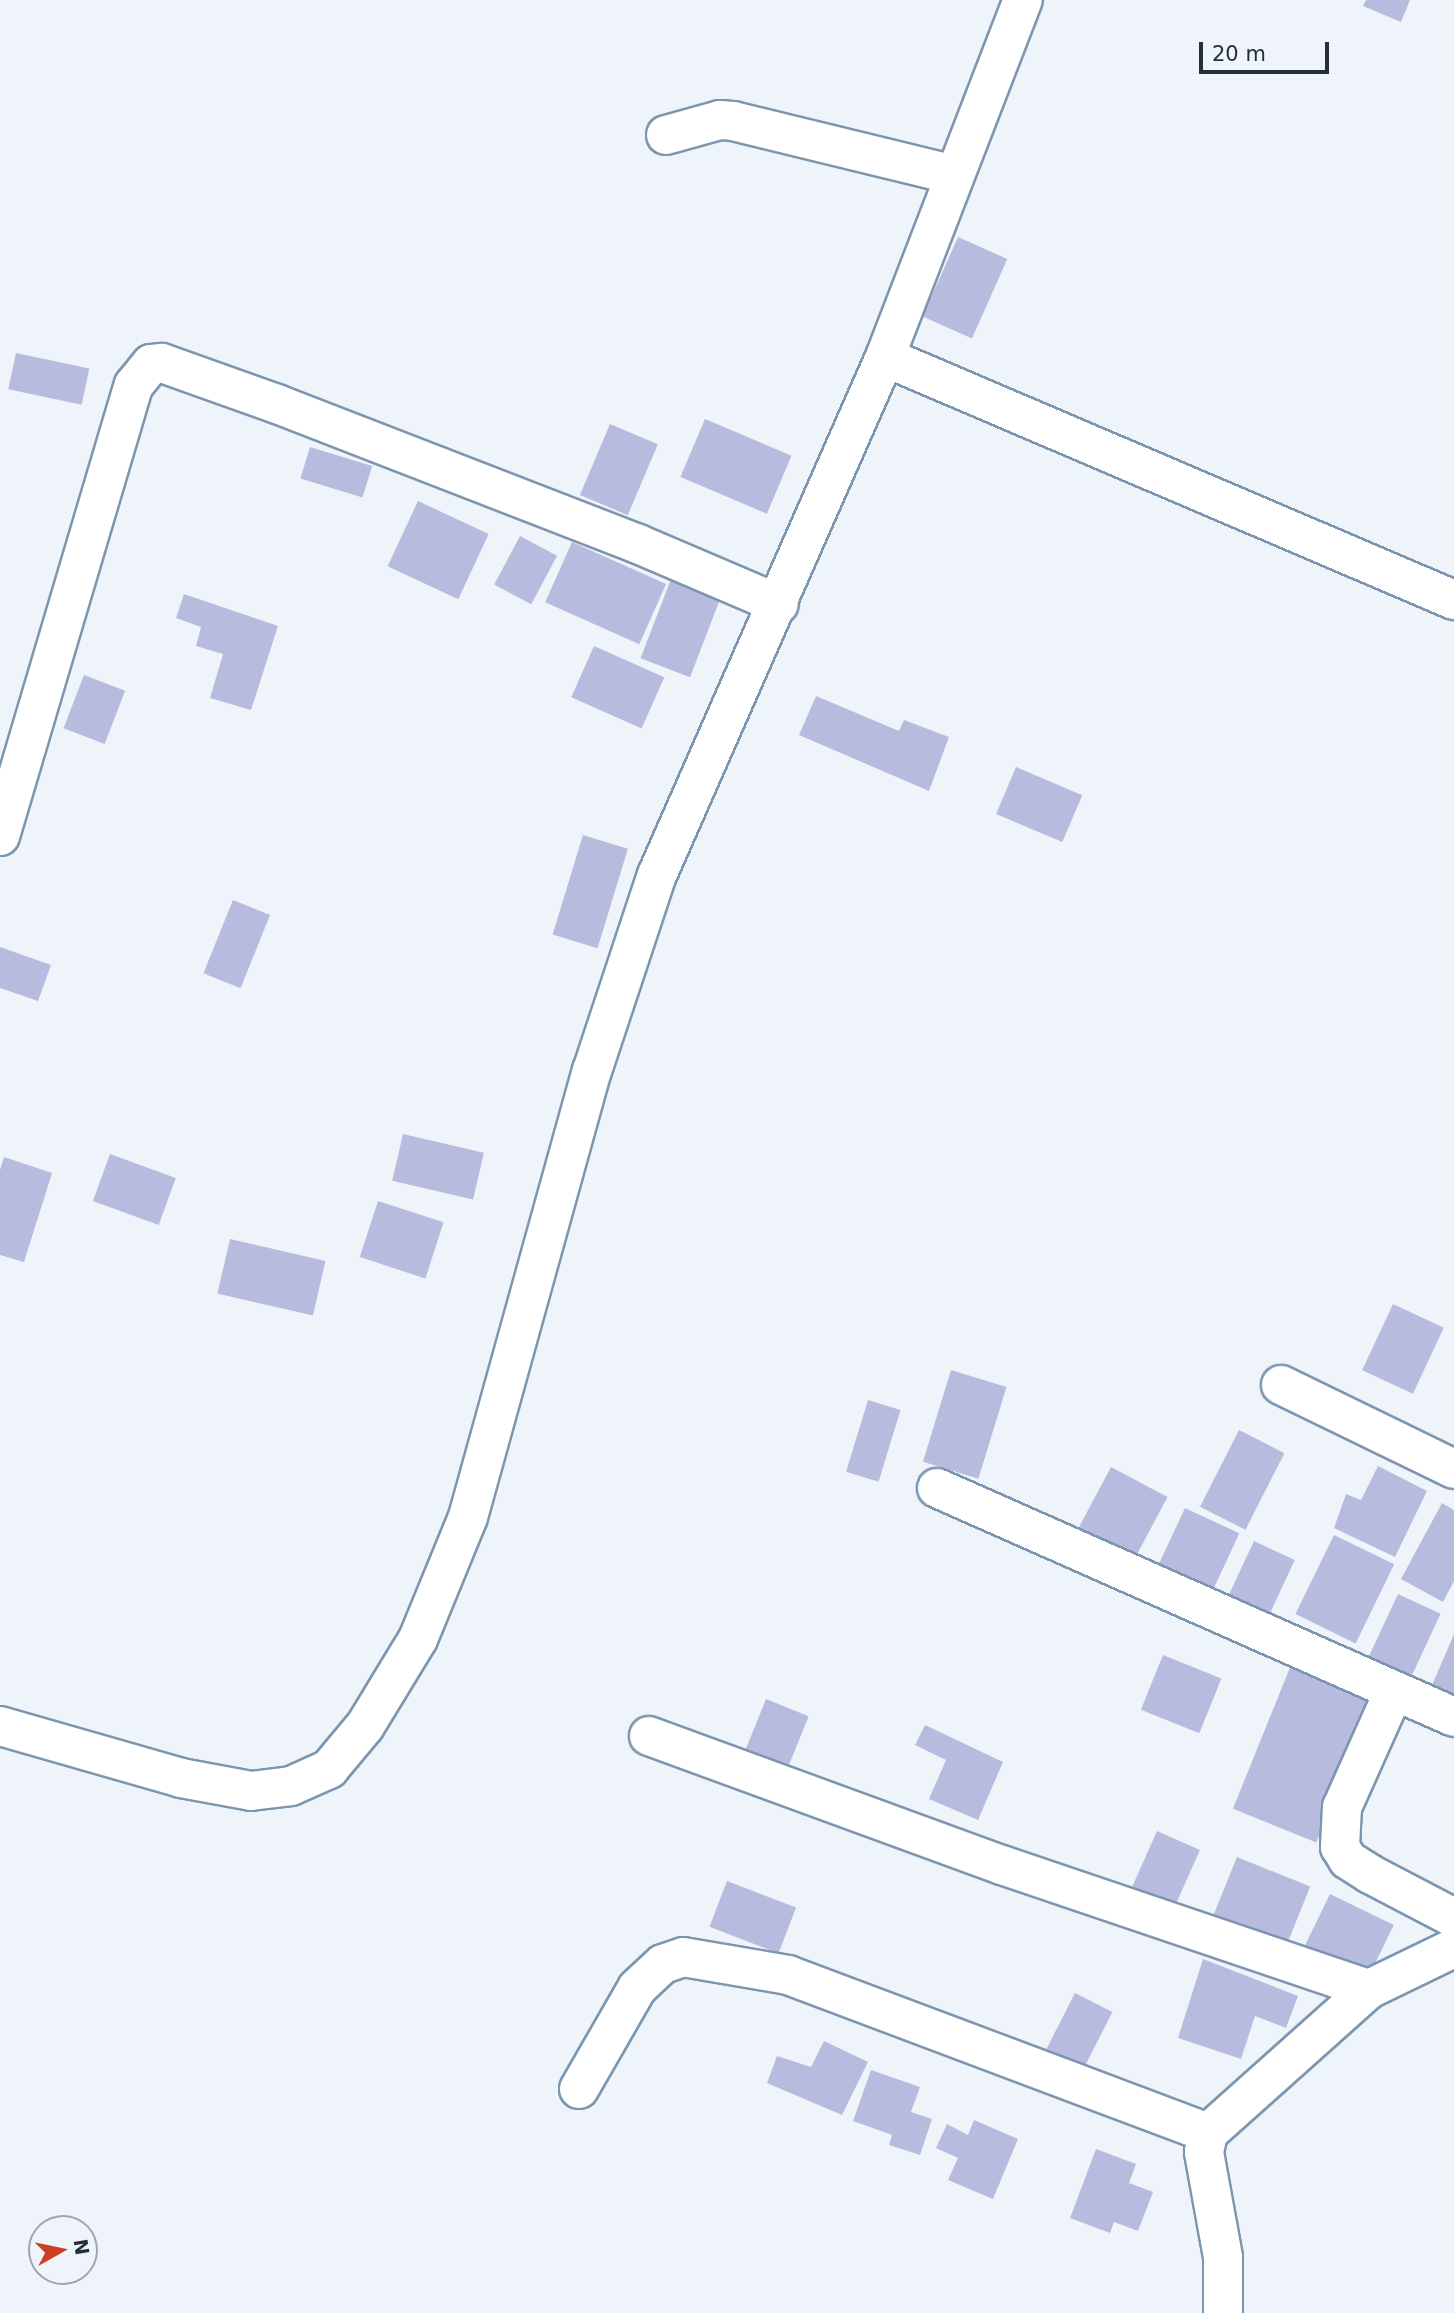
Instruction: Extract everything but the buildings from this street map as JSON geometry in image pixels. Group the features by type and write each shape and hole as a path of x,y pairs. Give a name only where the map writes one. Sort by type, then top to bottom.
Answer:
{"street":[{"path":"0,1726 181,1778 251,1791 291,1786 329,1769 365,1726 418,1639 468,1517 592,1071 657,875 779,604 885,357 1023,0"},
{"path":"666,135 720,120 733,121 955,176"},
{"path":"885,357 1454,600"},
{"path":"0,836 134,385 151,364 162,363 277,404 638,544 779,604"},
{"path":"1281,1385 1454,1469"},
{"path":"937,1488 1454,1717"},
{"path":"1394,1691 1342,1807 1340,1847 1348,1860 1370,1874 1454,1919"},
{"path":"649,1736 1002,1865 1369,1989"},
{"path":"1223,2313 1223,2257 1205,2152 1208,2133 1369,1989 1454,1948"},
{"path":"579,2089 637,1988 663,1964 683,1957 788,1975 1208,2133"}]}
